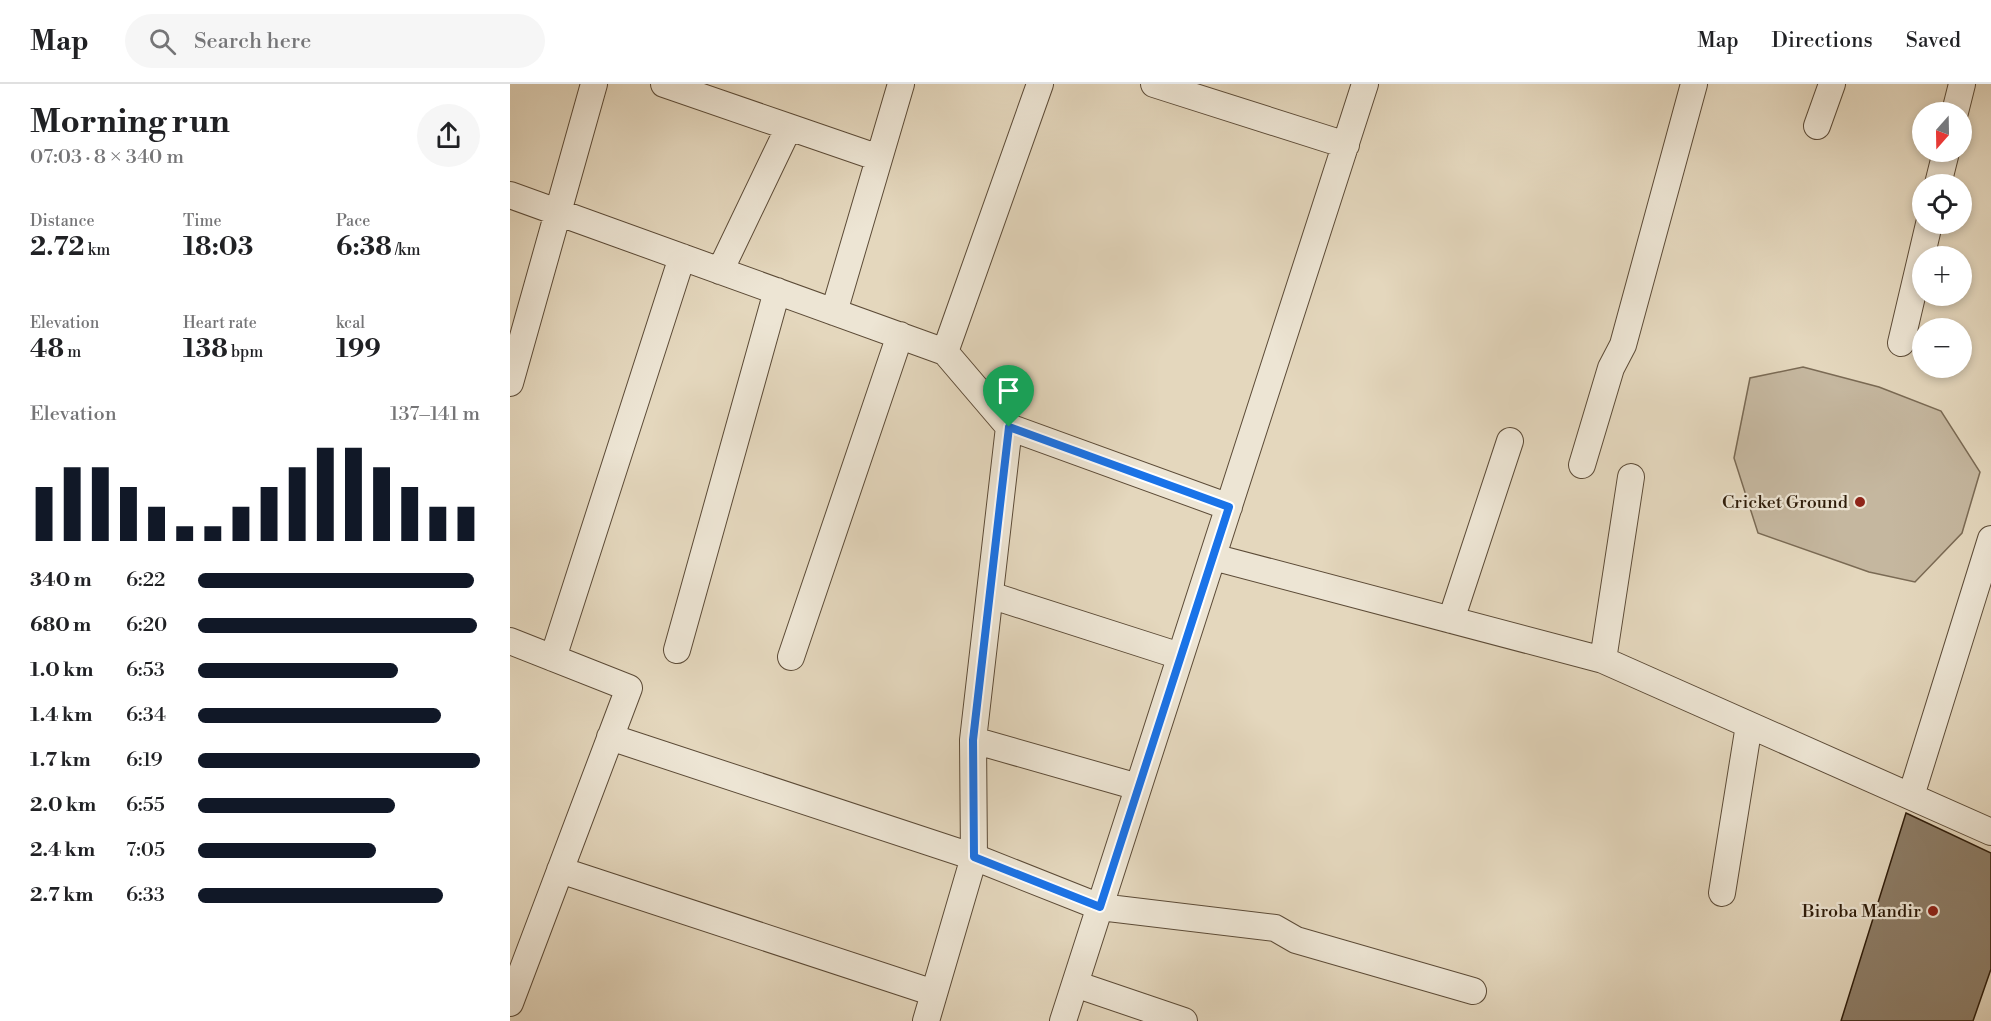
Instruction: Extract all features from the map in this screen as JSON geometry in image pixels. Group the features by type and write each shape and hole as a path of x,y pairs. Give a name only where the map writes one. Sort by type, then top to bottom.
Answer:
{"street":[{"path":"510,383 594,84"},
{"path":"664,84 879,158"},
{"path":"834,312 901,84"},
{"path":"945,352 1040,84"},
{"path":"1154,84 1346,145"},
{"path":"1063,1021 1365,84"},
{"path":"1582,465 1611,368 1623,345 1694,84"},
{"path":"1818,126 1832,84"},
{"path":"1958,102 1962,84"},
{"path":"720,271 789,127"},
{"path":"510,195 945,352 1009,427 1229,507"},
{"path":"1901,343 1927,234"},
{"path":"553,658 681,257"},
{"path":"677,650 777,291"},
{"path":"791,657 900,335"},
{"path":"926,1021 974,857 973,740 1009,427"},
{"path":"1451,620 1510,441"},
{"path":"1603,660 1631,477"},
{"path":"1911,796 1991,539"},
{"path":"1213,556 1603,660 1991,832"},
{"path":"990,596 1180,656"},
{"path":"510,641 628,688 510,1003"},
{"path":"1722,892 1749,725"},
{"path":"610,737 974,857 1100,907 1275,928 1296,940 1473,991"},
{"path":"973,740 1138,787"},
{"path":"560,870 934,993"},
{"path":"1075,984 1184,1021"}],"shaded area":[{"name":"Cricket Ground","path":"1803,367 1879,387 1941,411 1980,472 1962,533 1915,582 1869,572 1758,533 1734,458 1750,378"}],"building":[{"name":"Biroba Mandir","path":"1906,813 1991,853 1991,969 1973,1021 1841,1021"}],"place":[{"name":"Cricket Ground","path":"1860,502"},
{"name":"Biroba Mandir","path":"1933,911"}],"route":[{"path":"1009,427 1229,507 1100,907 974,857 973,740 1009,427"}]}
